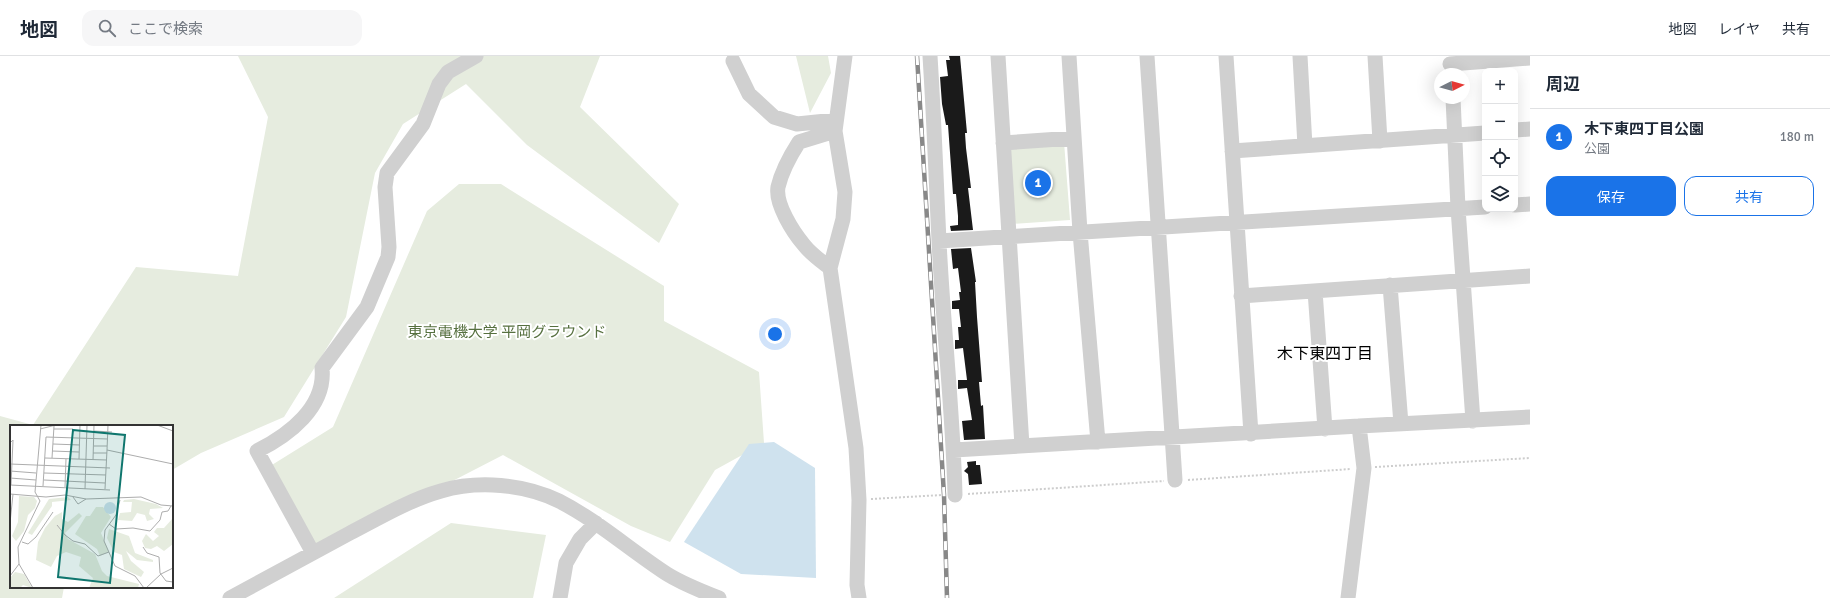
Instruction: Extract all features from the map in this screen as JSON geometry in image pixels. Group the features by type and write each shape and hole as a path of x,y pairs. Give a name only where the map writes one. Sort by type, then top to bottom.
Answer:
{"street":[{"path":"313,553 257,451 274,443 292,428 308,413 320,394 324,380 322,368 367,307 388,257 389,247 385,187 387,173 423,124 439,84 448,72 476,56"},
{"path":"845,56 842,91 835,125 845,192 843,219 830,268 856,448 859,500 857,585 860,598"},
{"path":"930,56 935,124 939,242 956,495"},
{"path":"998,56 1022,446"},
{"path":"1069,56 1080,232 1098,442"},
{"path":"1147,56 1157,228 1175,480"},
{"path":"1226,56 1251,434"},
{"path":"1300,56 1305,146"},
{"path":"1374,56 1380,141"},
{"path":"1450,65 1530,58"},
{"path":"734,61 749,94 774,117 797,124 835,125"},
{"path":"1453,104 1458,208 1473,421"},
{"path":"830,268 804,246 791,226 780,207 778,188 786,162 799,142 835,125"},
{"path":"1518,130 1530,129"},
{"path":"1232,151 1482,133"},
{"path":"1003,143 1074,138"},
{"path":"1518,205 1530,204"},
{"path":"939,242 1482,207"},
{"path":"1241,296 1530,276"},
{"path":"1390,286 1401,424"},
{"path":"1315,291 1325,429"},
{"path":"954,450 1530,417"},
{"path":"1348,598 1364,468 1359,426"},
{"path":"230,598 313,553 420,499 441,491 464,486 501,486 530,490 560,502 596,523 668,574 719,598"},
{"path":"560,598 566,564 580,539 596,523"}],"path":[{"path":"859,500 1530,458"}],"green space":[{"path":"238,56 600,56 580,107 679,204 659,243 527,145 466,84 403,124 375,173 346,317 284,417 201,453 173,469 173,425 33,425 136,267 238,276 268,117"},
{"path":"796,56 828,56 831,73 810,113"},
{"path":"1064,142 1070,220 1012,224 1007,145"},
{"name":"東京電機大学 平岡グラウンド","path":"459,184 501,184 664,286 664,321 759,372 764,443 715,470 670,542 631,526 503,455 313,553 267,468 333,427 427,211"},
{"path":"0,416 33,425 10,425 10,588 64,588 62,598 0,598"},
{"path":"451,523 546,535 533,598 334,598"}],"water":[{"path":"774,442 815,468 816,578 741,574 684,542 749,444"}],"building":[{"path":"949,56 960,56 967,133 965,133 966,148 971,188 968,188 973,230 951,231 950,226 958,225 958,216 956,194 953,194 948,125 946,125 942,104 940,77 948,76 946,60 950,60"},
{"path":"971,248 976,282 982,382 979,382 981,406 983,405 985,439 964,440 962,421 972,420 967,388 958,389 958,380 967,380 963,348 955,349 955,340 959,340 958,327 961,327 959,309 952,309 952,301 960,300 959,292 961,292 958,268 953,269 951,249"},
{"path":"976,461 976,465 980,465 982,484 969,485 968,474 964,471 968,467 967,462"}],"railway":[{"path":"917,56 944,495 947,598"}],"place":[{"name":"木下東四丁目公園","path":"1038,183"}],"district":[{"name":"木下東四丁目","path":"1325,354"}]}
